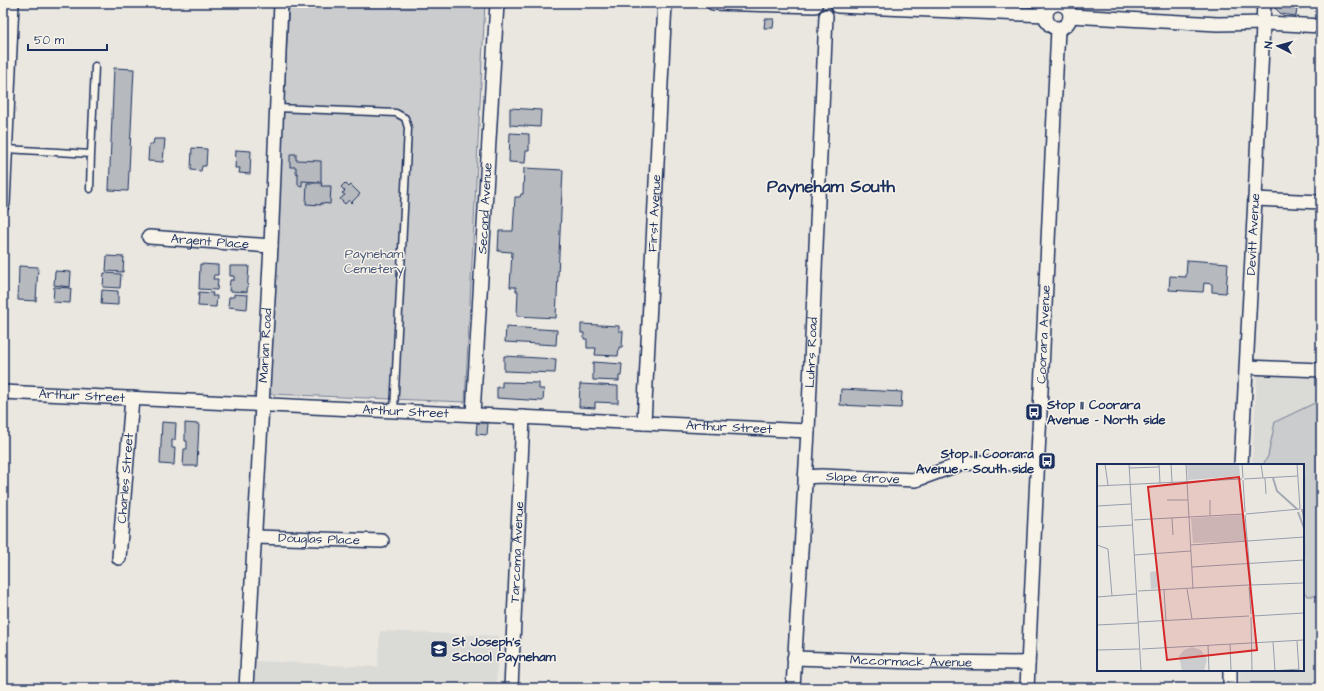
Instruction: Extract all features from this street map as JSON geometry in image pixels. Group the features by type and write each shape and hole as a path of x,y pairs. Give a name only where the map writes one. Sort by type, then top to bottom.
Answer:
{"street":[{"path":"3,203 12,3"},
{"name":"Marian Road","path":"246,688 256,537 271,246 281,3"},
{"name":"Second Avenue","path":"473,414 497,3"},
{"name":"First Avenue","path":"644,422 665,3"},
{"path":"713,3 815,5 819,13 826,16 834,12 838,4 1046,15"},
{"path":"1059,3 1068,8 1070,21 1066,26 1054,28 1048,24 1046,15 1050,6 1059,3"},
{"name":"Devitt Avenue","path":"1241,464 1264,3"},
{"name":"Luhrs Road","path":"793,688 808,431 826,16"},
{"path":"1070,16 1218,24 1262,23 1321,26"},
{"name":"Coorara Avenue","path":"1027,688 1058,28"},
{"path":"1255,199 1321,202"},
{"name":"Argent Place","path":"149,237 271,246"},
{"path":"1247,367 1321,370"},
{"name":"Arthur Street","path":"3,392 808,431"},
{"name":"Charles Street","path":"119,558 132,398"},
{"name":"Tarcoma Avenue","path":"511,688 523,417"},
{"name":"Slape Grove","path":"805,477 916,480 963,463 1037,464"},
{"name":"Douglas Place","path":"256,537 382,541"},
{"name":"Mccormack Avenue","path":"794,658 917,662 1028,663"},
{"path":"1230,671 1230,688"}],"lane":[{"path":"90,189 96,66"},
{"path":"277,108 396,113 405,118 408,128 394,411"},
{"path":"6,149 92,154"}],"shaded area":[{"path":"1257,374 1321,376 1321,688 1239,688 1240,671 1304,671 1304,464 1252,464"},
{"name":"St Joseph's School Payneham","path":"380,631 498,636 496,688 253,688 255,661 378,667"}],"green space":[{"name":"Payneham Cemetery","path":"289,3 485,3 465,402 269,394"},
{"path":"1321,400 1321,596 1308,596 1304,592 1304,464 1264,464 1268,456 1275,422"}],"building":[{"path":"1275,3 1302,3 1302,8 1297,8 1296,16 1281,14 1275,8"},
{"path":"765,19 774,19 773,28 764,28"},
{"path":"114,68 134,69 128,191 109,190"},
{"path":"510,108 541,110 540,127 510,125"},
{"path":"510,133 529,134 529,151 526,151 525,163 509,162"},
{"path":"154,139 165,139 163,162 148,161 149,144 153,144"},
{"path":"192,148 207,149 206,166 202,166 201,171 191,170"},
{"path":"236,150 251,151 250,174 239,173 240,168 235,168"},
{"path":"290,154 296,154 296,160 321,161 321,182 302,181 302,186 298,185 298,174 296,173 296,167 290,167"},
{"path":"524,168 563,170 556,318 517,316 518,291 516,291 516,287 510,287 512,252 498,251 499,231 513,231 515,197 520,197 521,194 523,194"},
{"path":"307,183 322,183 321,186 331,186 330,204 306,204"},
{"path":"345,183 349,187 351,185 360,194 351,203 349,200 345,204 340,199 345,195 342,193 345,191 341,187"},
{"path":"107,256 124,257 123,272 106,271"},
{"path":"1187,260 1228,263 1226,293 1212,292 1212,284 1204,283 1203,292 1169,290 1170,276 1186,277"},
{"path":"200,264 218,265 218,275 214,275 213,279 218,279 217,290 199,289"},
{"path":"19,266 38,267 36,301 18,300"},
{"path":"230,266 249,266 247,292 229,291 230,280 234,280 234,276 230,276"},
{"path":"55,271 71,272 70,287 54,285"},
{"path":"104,273 121,274 120,288 103,287"},
{"path":"54,287 71,288 70,303 53,302"},
{"path":"102,290 118,291 118,305 101,304"},
{"path":"199,292 213,293 212,296 217,296 216,307 198,306"},
{"path":"234,294 248,295 247,309 228,307 229,297 234,297"},
{"path":"581,324 619,326 619,331 623,331 622,347 619,347 618,356 595,355 596,348 587,348 587,339 584,339 584,333 581,333"},
{"path":"506,327 557,330 556,345 505,342"},
{"path":"504,356 556,359 555,373 504,371"},
{"path":"593,362 622,364 619,381 593,380"},
{"path":"502,382 539,383 539,389 544,389 543,401 497,398 497,387 502,387"},
{"path":"580,384 618,386 618,403 595,402 595,408 579,407"},
{"path":"841,389 902,392 901,408 840,405"},
{"path":"162,422 176,423 175,440 172,440 172,448 175,448 174,465 160,464"},
{"path":"185,423 199,424 197,466 183,466 184,449 187,449 187,441 185,441"},
{"path":"477,423 488,423 487,435 476,434"}],"place":[{"name":"Stop 11 Coorara Avenue - North side","path":"1034,412"},
{"name":"Stop 11 Coorara Avenue - South side","path":"1047,461"},
{"name":"St Joseph's School Payneham","path":"439,649"}],"district":[{"name":"Payneham South","path":"831,187"}]}
